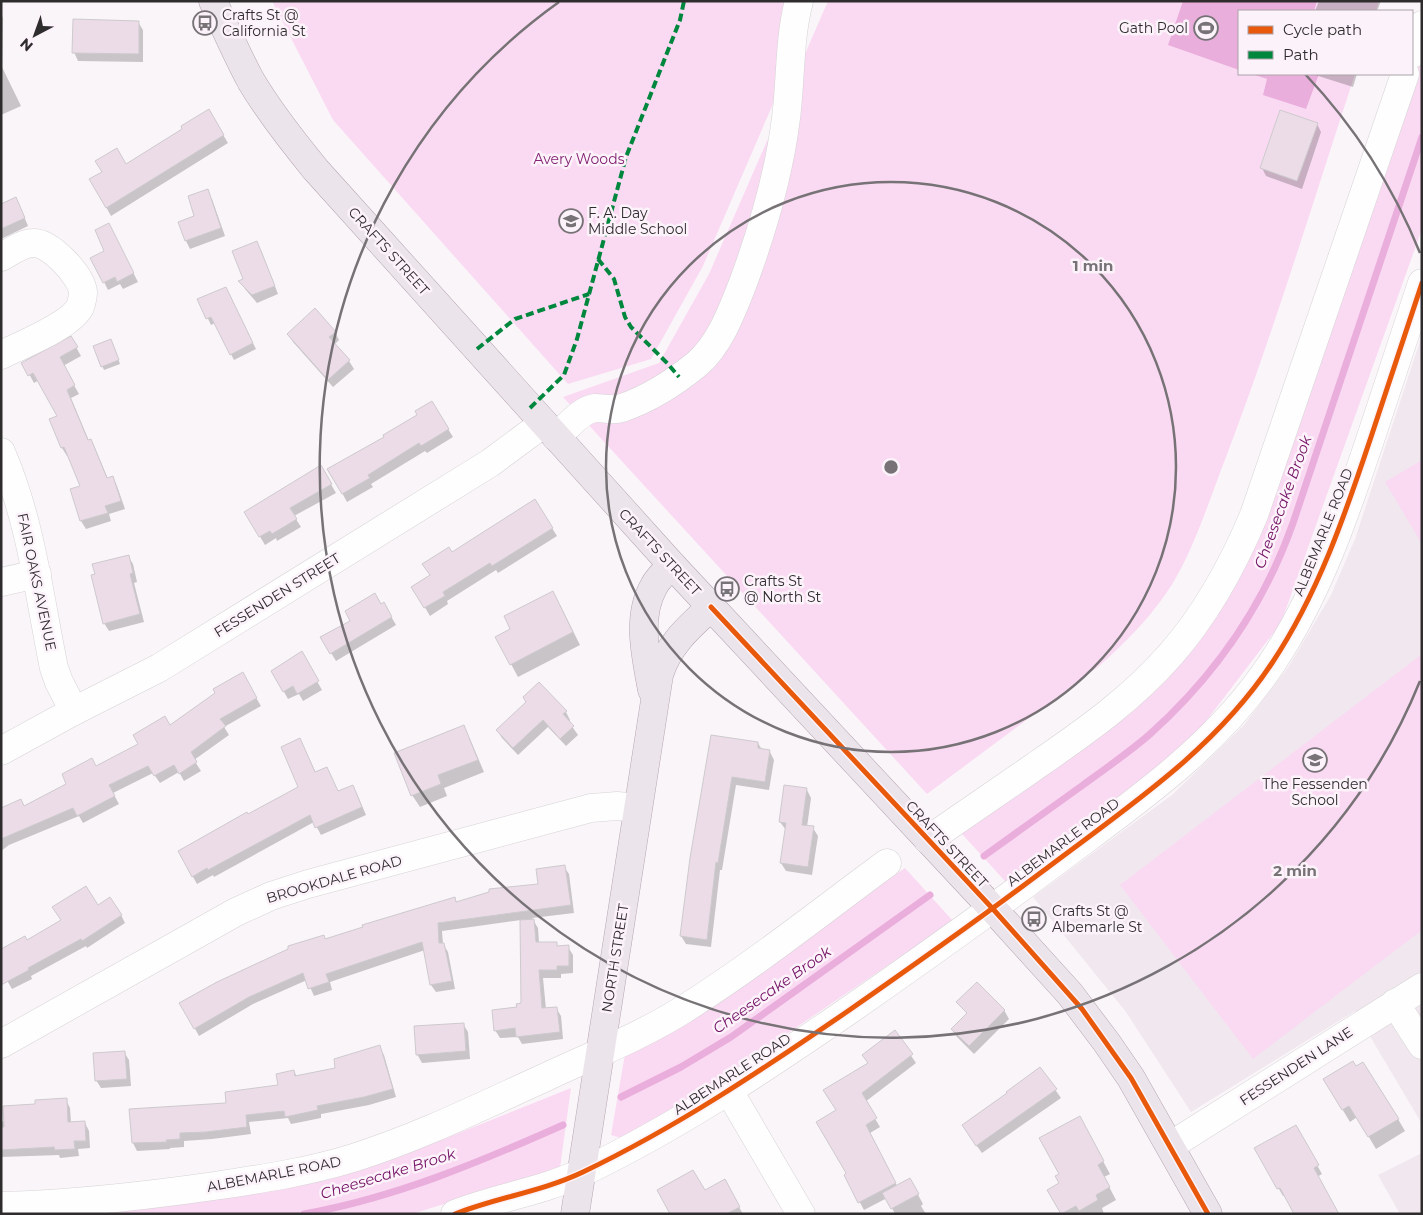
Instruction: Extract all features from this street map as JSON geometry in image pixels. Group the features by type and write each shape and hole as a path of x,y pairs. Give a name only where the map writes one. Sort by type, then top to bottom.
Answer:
{"main road":[{"name":"CRAFTS STREET","path":"214,1 242,63 263,100 288,136 344,201 672,565 993,909 1050,972 1095,1026 1130,1078 1208,1214"},
{"name":"NORTH STREET","path":"654,702 646,652 644,624 646,610 654,585 672,565"},
{"name":"NORTH STREET","path":"575,1214 659,675 667,654 686,630 711,607"}],"street":[{"name":"FESSENDEN STREET","path":"1,752 74,710 159,668 490,463 590,409 613,410 651,395 680,377 702,359 719,336 734,305 749,266 773,187 783,141 793,29 799,1"},
{"path":"1413,51 1422,25"},
{"path":"928,840 1079,736 1121,704 1172,653 1196,623 1214,595 1232,564 1254,515 1405,75"},
{"path":"1,257 33,243 43,246 56,253 65,262 74,274 83,292 80,307 64,324 1,355"},
{"name":"ALBEMARLE ROAD","path":"455,1214 545,1188 581,1173 646,1140 729,1091 774,1062 993,909 1161,782 1187,760 1227,721 1262,678 1293,628 1314,589 1356,484 1422,283"},
{"name":"FAIR OAKS AVENUE","path":"1,452 23,513 37,574 54,668 59,682 74,710"},
{"path":"1,582 37,574"},
{"name":"BROOKDALE ROAD","path":"1,1044 236,912 280,893 591,808 617,806 638,808"},
{"name":"ALBEMARLE ROAD","path":"1,1206 60,1203 182,1190 265,1178 329,1165 375,1151 419,1134 667,1019 739,973 887,863"},
{"name":"FESSENDEN LANE","path":"1170,1146 1422,987"},
{"path":"1395,1003 1422,1045"},
{"path":"729,1091 801,1214"}],"shaded area":[{"name":"Gath Pool","path":"1183,1 1317,1 1314,10 1238,10 1238,70 1168,45"},
{"path":"1255,75 1319,75 1306,109 1263,95 1267,79"},
{"name":"The Fessenden School","path":"1422,335 1422,1124 1355,1011 1191,1112 1126,1012 1033,897 1172,795 1244,725 1289,666 1331,595 1355,539"},
{"path":"1422,1153 1422,1214 1400,1214 1378,1175"}],"green space":[{"name":"Avery Woods","path":"272,1 785,1 779,90 703,266 651,359 568,384 333,120"},
{"path":"828,1 1379,1 1376,10 1238,10 1238,75 1355,75 1244,410 1200,526 1185,561 1167,592 1144,622 1126,640 1099,666 927,794 563,397 659,363 709,274"},
{"path":"1422,24 1422,229 1281,623 1187,746 1015,892 952,823 1121,704 1205,609 1403,75 1413,75 1413,48"},
{"path":"1422,460 1422,544 1385,482"},
{"path":"1422,654 1422,930 1253,1059 1120,885"},
{"path":"905,868 953,921 704,1090 621,1138 611,1135 625,1054 715,1001"},
{"path":"571,1088 560,1168 412,1214 48,1214 353,1171 414,1151"}],"building":[{"path":"73,19 139,21 139,54 72,53"},
{"path":"209,109 224,135 106,208 89,179 102,172 95,161 117,148 126,164 182,129 181,126"},
{"path":"1280,110 1318,123 1297,181 1260,168"},
{"path":"208,189 221,228 185,241 178,222 194,216 188,196"},
{"path":"16,197 25,218 1,229 1,204"},
{"path":"109,223 134,273 117,282 115,277 103,283 90,258 104,251 95,230"},
{"path":"257,241 275,286 252,295 238,281 243,279 232,251"},
{"path":"226,287 253,343 230,355 211,317 206,319 197,299"},
{"path":"315,308 336,332 329,337 350,360 328,380 287,334"},
{"path":"71,336 78,347 60,357 75,385 67,390 88,440 91,439 107,478 113,476 121,501 105,506 108,513 80,521 70,489 80,486 64,447 61,448 49,419 57,416 33,373 28,376 21,363"},
{"path":"111,339 119,360 101,367 93,346"},
{"path":"432,401 449,429 421,446 419,443 368,475 370,478 342,494 327,469 384,437 383,435 417,415 415,411"},
{"path":"321,465 332,484 290,508 297,519 272,534 270,531 259,537 244,512"},
{"path":"535,499 553,528 492,566 490,563 443,592 445,596 424,608 411,587 430,575 422,564 449,547 452,552"},
{"path":"129,555 133,573 130,574 140,614 103,624 91,575 95,574 92,564"},
{"path":"553,591 573,632 510,665 495,637 510,629 504,616"},
{"path":"375,593 381,604 384,602 392,617 330,654 320,637 350,621 345,611"},
{"path":"302,651 319,681 297,694 293,686 283,692 271,671"},
{"path":"243,672 257,698 220,719 226,726 191,752 197,762 179,774 174,765 154,776 148,766 109,785 115,796 77,816 73,808 1,839 1,808 21,799 24,806 66,784 62,774 92,758 96,766 138,744 133,735 165,716 170,725 215,693 213,689"},
{"path":"539,682 567,711 563,714 574,726 560,739 543,720 513,748 496,730 526,702 523,697"},
{"path":"464,725 478,760 438,775 441,784 411,796 394,753"},
{"path":"711,735 758,742 758,748 770,750 765,782 732,777 718,863 716,862 707,940 680,936 690,858"},
{"path":"300,738 315,772 327,767 338,791 353,785 362,807 315,828 310,815 192,877 178,851 247,812 248,814 298,787 281,747"},
{"path":"784,785 807,788 802,825 814,826 808,867 780,863 786,823 779,822"},
{"path":"565,865 571,905 438,923 439,943 444,943 452,981 430,985 422,942 326,974 329,982 308,989 303,973 249,997 194,1029 179,1003 217,982 288,949 288,946 324,935 325,939 363,927 362,925 455,897 456,902 489,892 489,889 538,884 536,869"},
{"path":"86,886 98,905 110,897 122,915 82,941 81,939 1,985 1,949 25,936 27,940 61,920 52,907"},
{"path":"534,919 536,942 557,942 557,946 569,945 569,966 557,966 557,970 539,970 542,1008 557,1007 560,1032 516,1037 515,1028 494,1031 492,1010 517,1007 516,1004 521,1003 520,920"},
{"path":"977,982 1005,1010 969,1046 951,1029 967,1013 956,1002"},
{"path":"464,1023 466,1051 416,1055 414,1026"},
{"path":"895,1030 913,1054 862,1093 877,1118 866,1125 896,1183 858,1203 844,1175 846,1173 816,1122 836,1110 823,1090 868,1063 862,1055"},
{"path":"380,1045 393,1089 317,1106 318,1110 285,1117 284,1111 246,1115 247,1127 180,1133 180,1139 166,1140 167,1142 132,1143 129,1109 226,1103 225,1092 278,1085 276,1074 294,1070 295,1076 335,1068 334,1059"},
{"path":"125,1051 127,1079 95,1081 93,1053"},
{"path":"1353,1061 1356,1066 1363,1062 1399,1119 1368,1137 1349,1106 1342,1110 1323,1079"},
{"path":"1040,1067 1057,1089 976,1146 962,1125"},
{"path":"67,1098 68,1122 85,1121 86,1141 74,1141 75,1149 55,1150 54,1147 1,1150 1,1127 4,1127 3,1106 35,1104 35,1100"},
{"path":"1080,1116 1104,1161 1098,1165 1110,1187 1096,1195 1098,1200 1079,1211 1076,1206 1061,1214 1047,1190 1059,1183 1055,1176 1059,1174 1039,1138"},
{"path":"1296,1125 1319,1165 1314,1168 1339,1214 1294,1214 1280,1188 1277,1189 1254,1148"},
{"path":"693,1170 705,1190 725,1179 740,1207 726,1214 670,1214 657,1190"},
{"path":"910,1178 919,1194 891,1209 882,1193"}],"waterway":[{"name":"Cheesecake Brook","path":"984,856 1108,767 1149,735 1195,689 1235,638 1252,611 1281,553 1293,523 1422,137"},
{"name":"Cheesecake Brook","path":"621,1097 681,1067 731,1037 930,895"},
{"name":"Cheesecake Brook","path":"304,1214 371,1199 404,1189 468,1165 563,1125"}],"marked path":[{"path":"530,408 564,375 577,339 626,157 680,20 684,1"},
{"path":"598,259 614,279 625,317 631,327 679,377"},
{"path":"477,349 515,319 589,294"}],"cycle path":[{"path":"455,1214 551,1185 583,1172 618,1155 719,1097 784,1055 971,924 1137,801 1196,751 1249,695 1272,663 1317,582 1351,496 1422,283"},
{"path":"711,607 993,909 1082,1009 1131,1078 1208,1214"}],"place":[{"name":"Crafts St @ California St","path":"205,23"},
{"name":"Gath Pool","path":"1206,28"},
{"name":"F. A. Day Middle School","path":"571,221"},
{"name":"Crafts St @ North St","path":"727,589"},
{"name":"The Fessenden School","path":"1315,760"},
{"name":"Crafts St @ Albemarle St","path":"1034,919"}]}
